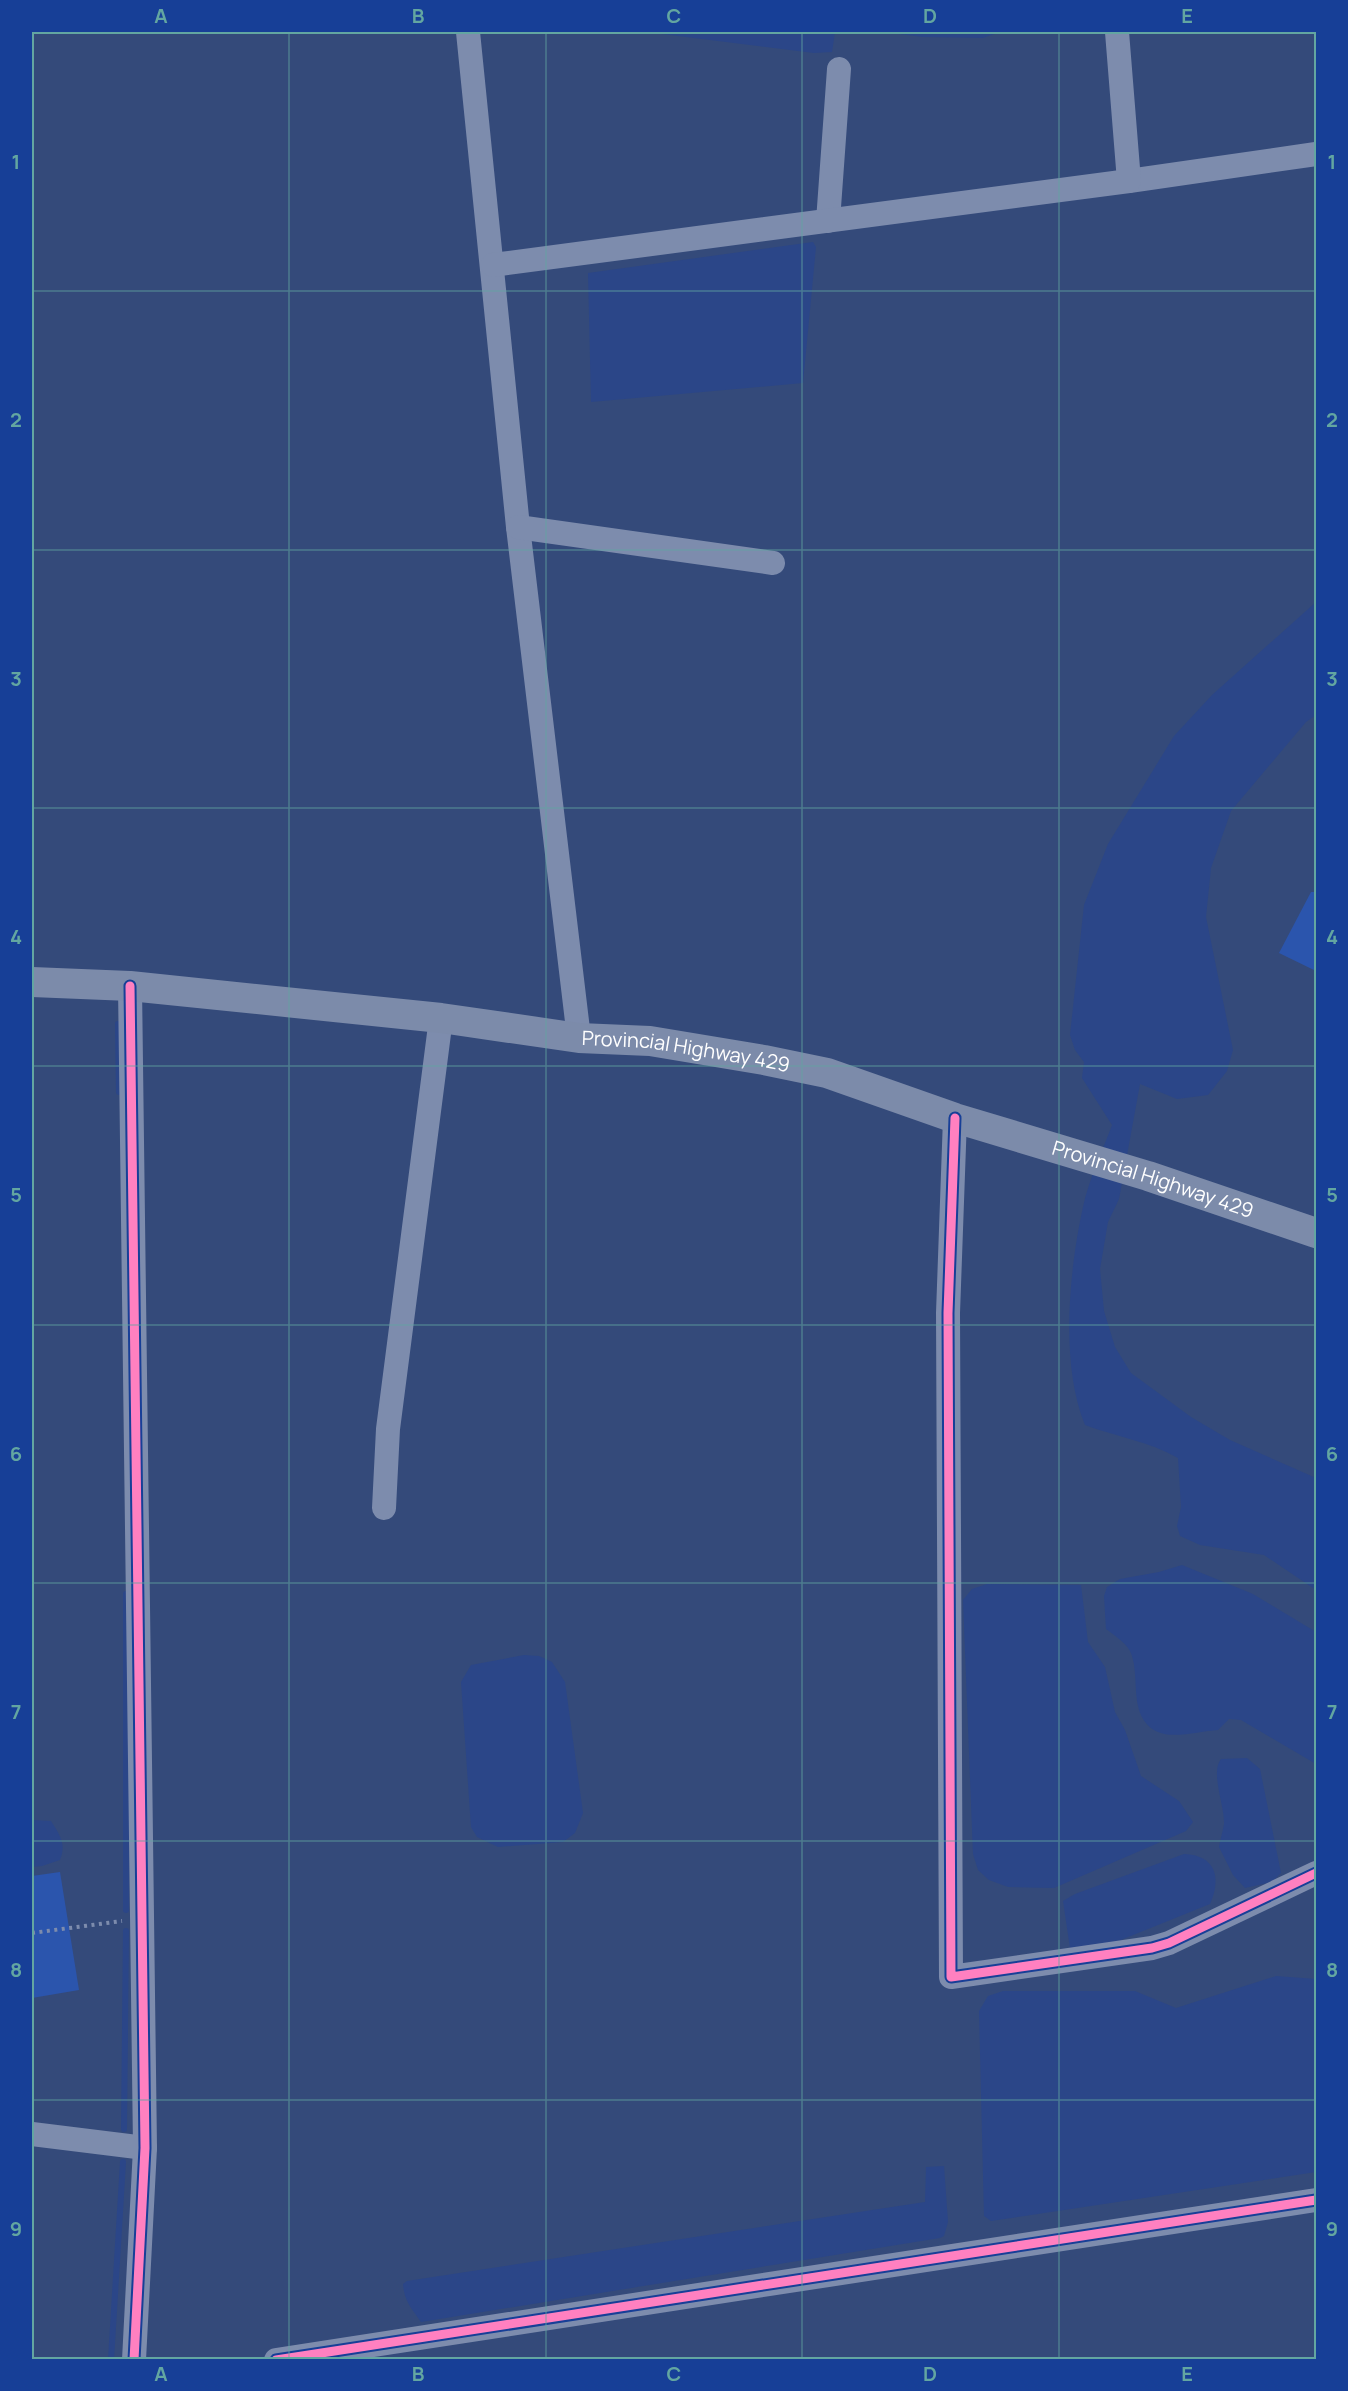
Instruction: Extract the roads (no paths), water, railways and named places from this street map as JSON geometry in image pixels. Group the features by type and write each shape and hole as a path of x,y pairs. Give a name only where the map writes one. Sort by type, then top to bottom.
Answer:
{"main road":[{"name":"Provincial Highway 429","path":"32,982 130,986 441,1018 579,1038 650,1041 796,1066 827,1073 955,1118 1148,1176 1317,1233"}],"street":[{"path":"468,32 518,527 579,1038"},
{"path":"1117,32 1129,181"},
{"path":"828,221 839,69"},
{"path":"493,265 1317,154"},
{"path":"518,527 773,563"},
{"path":"130,986 144,1918 145,2148 134,2360"},
{"path":"384,1508 388,1429 441,1018"},
{"path":"955,1118 948,1313 951,1977 1152,1948 1169,1943 1317,1873"},
{"path":"32,2134 145,2148"},
{"path":"276,2360 1317,2200"}],"waterway":[{"path":"118,1024 119,1092"},
{"path":"126,1594 126,1910"},
{"path":"124,2129 126,1931"},
{"path":"111,2360 123,2162"}]}
